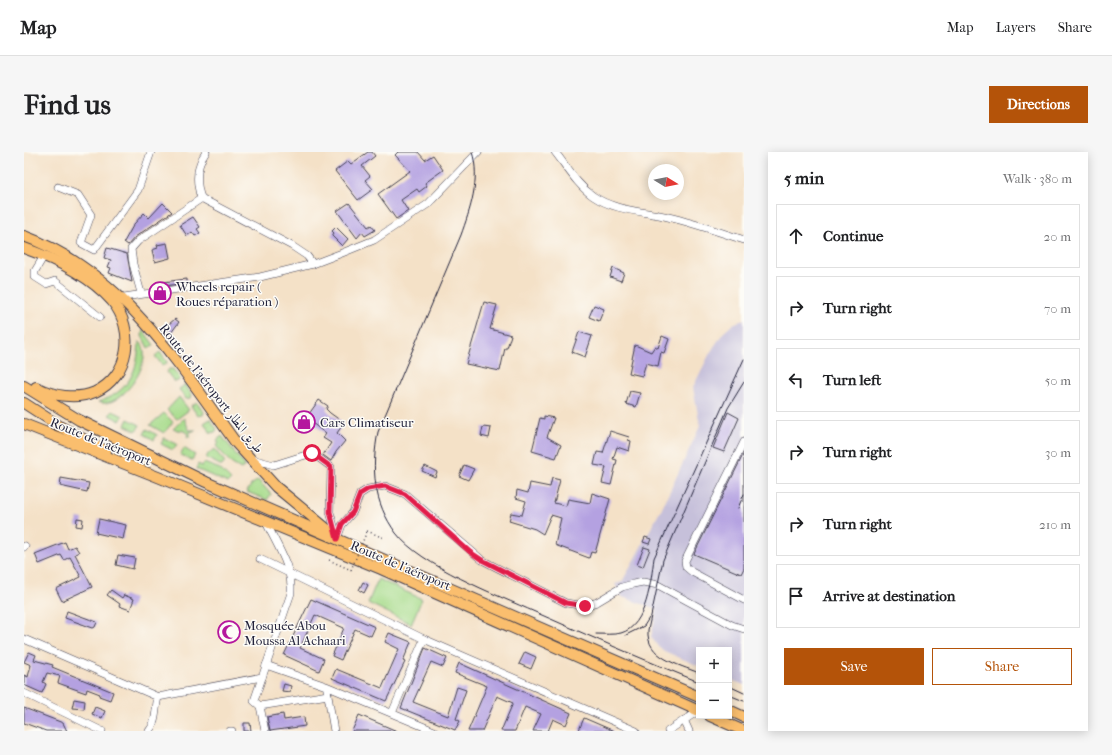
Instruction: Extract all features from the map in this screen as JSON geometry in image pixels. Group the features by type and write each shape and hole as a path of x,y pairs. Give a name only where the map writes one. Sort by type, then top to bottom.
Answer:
{"highway":[{"name":"Route de l'aéroport طريق المطار","path":"24,236 52,248 102,281 116,299 166,345 248,458 276,487 330,530 337,539 423,576"},
{"path":"24,248 68,267 116,299 126,329 127,349 124,362 105,385 95,392 84,395 59,395 47,392 24,381"},
{"path":"24,386 79,420 128,445 206,482 337,539"},
{"path":"24,403 62,427 158,477"},
{"name":"Route de l'aéroport","path":"24,424 158,477 506,624 696,710"},
{"name":"Route de l'aéroport","path":"423,576 696,696"},
{"path":"732,711 744,716"},
{"path":"717,719 743,730"}],"street":[{"path":"58,187 78,195 91,215 81,244 94,250 138,190 151,152"},
{"path":"206,152 198,170 197,185 202,198 292,246 307,256 313,264"},
{"path":"116,299 141,293 260,277 313,264 374,240 428,204 478,152"},
{"path":"555,152 576,180 601,201 615,207 663,216 698,225 744,240"},
{"path":"141,293 133,264 131,249 138,241 202,198"},
{"path":"44,256 35,271 35,277 46,284 55,281 100,317"},
{"path":"744,442 685,561 686,567 692,572 744,600"},
{"path":"248,458 274,465 312,453 331,467 330,512 337,539"},
{"path":"337,539 342,524 353,512 360,494 368,489 385,486 405,494 470,552 482,560 566,603 585,606 598,602 622,587 643,582 650,583 658,585 732,625 744,629"},
{"path":"266,522 290,572 292,582 291,593 254,699 255,704 260,706 328,695"},
{"path":"260,559 290,572 424,639 636,731"},
{"path":"24,639 158,697 262,677"},
{"path":"392,714 424,639"},
{"path":"266,665 326,686 434,731"},
{"path":"326,686 334,731"},
{"path":"24,693 102,731"},
{"path":"149,731 154,722 155,708 158,697"},
{"path":"260,706 266,731"},
{"path":"668,731 679,728 684,720 696,712"},
{"path":"684,720 689,731"}],"path":[{"path":"329,560 351,570 367,531 384,538"}],"shaded area":[{"path":"744,319 744,685 732,680 732,647 696,647 696,665 664,651 651,637 657,609 622,597 615,584 622,582 663,506 700,426 693,387 710,353 723,333 733,324"}],"green space":[{"path":"143,330 154,345 148,348 142,336"},
{"path":"139,341 144,349 144,359 134,382 126,392 116,399 107,403 98,402 109,398 130,379 137,362"},
{"path":"160,352 167,362 166,364 162,365 155,356"},
{"path":"169,369 173,369 180,378 178,381 174,382 167,372"},
{"path":"185,385 192,395 191,398 186,399 179,389"},
{"path":"179,397 189,410 177,419 167,410"},
{"path":"197,402 204,412 203,415 198,416 191,406"},
{"path":"113,411 123,416 120,421 109,415"},
{"path":"164,413 173,422 164,433 150,425"},
{"path":"184,418 189,430 196,430 190,432 190,437 187,437 188,434 184,431 173,429"},
{"path":"128,419 140,425 136,431 125,425"},
{"path":"210,419 217,429 215,432 211,433 204,423"},
{"path":"147,429 157,435 154,440 144,434"},
{"path":"222,436 245,466 241,469 232,464 216,446 219,443 217,440"},
{"path":"164,438 177,444 173,450 161,444"},
{"path":"184,448 195,455 192,460 180,455"},
{"path":"214,449 225,462 222,466 206,458"},
{"path":"204,463 220,469 231,480 228,483 196,469 198,464 202,466"},
{"path":"258,480 271,494 267,500 247,492 251,485"},
{"path":"378,579 422,599 411,624 368,603"}],"building":[{"path":"368,152 372,152 375,156 362,166 370,176 365,180 373,189 358,200 335,171 348,161 351,164"},
{"path":"398,152 418,152 425,160 433,155 443,170 425,183 427,186 419,192 417,189 401,200 408,211 396,219 378,194 410,171 395,155"},
{"path":"163,203 172,212 135,237 128,245 124,242 134,224 144,213 149,218"},
{"path":"349,203 368,227 371,225 375,230 365,236 362,232 357,238 337,211"},
{"path":"193,217 200,227 197,229 200,233 195,236 192,232 187,236 180,225"},
{"path":"336,227 348,239 342,246 332,236 334,233 332,231"},
{"path":"167,243 170,258 155,262 152,250 158,248 157,245"},
{"path":"107,248 127,254 132,282 109,273 111,268 108,267 111,260 104,258"},
{"path":"613,268 624,273 621,281 610,277"},
{"path":"187,279 187,283 164,286 163,282"},
{"path":"484,302 497,305 490,329 511,335 507,348 505,348 500,371 466,364"},
{"path":"594,305 604,309 599,321 589,317"},
{"path":"175,319 179,322 171,333 164,328"},
{"path":"579,332 592,336 585,357 572,352"},
{"path":"662,336 669,339 664,353 661,352 658,366 646,363 642,376 629,373 635,345 651,352 655,346 658,348"},
{"path":"630,391 640,393 636,407 626,404"},
{"path":"319,400 328,406 326,409 330,413 344,423 337,433 345,441 331,461 323,455 331,443 323,438 326,434 306,418"},
{"path":"728,412 739,418 724,452 713,448"},
{"path":"544,416 554,418 547,437 561,445 556,458 532,451 540,418 544,419"},
{"path":"483,427 491,428 489,438 481,436"},
{"path":"610,431 629,437 628,440 631,441 629,451 617,447 613,459 617,460 611,485 602,483 606,467 594,465 597,452 603,453"},
{"path":"744,453 744,568 741,574 694,554"},
{"path":"464,465 474,469 468,480 459,476"},
{"path":"425,466 437,472 435,477 422,471"},
{"path":"61,478 89,483 87,492 60,486"},
{"path":"552,478 560,480 554,503 566,506 568,499 590,503 592,493 610,499 595,553 591,552 589,558 555,545 561,518 551,515 543,534 535,529 509,521 511,513 522,515 526,501 516,498 517,490 528,493 530,483 550,487"},
{"path":"77,518 83,519 82,527 76,526"},
{"path":"99,519 126,525 123,539 96,533"},
{"path":"645,537 651,539 649,544 643,542"},
{"path":"65,542 68,549 75,546 79,552 75,554 92,587 62,601 56,589 81,577 70,557 64,560 61,555 39,564 35,554"},
{"path":"644,547 650,549 643,567 637,565"},
{"path":"118,555 135,558 133,569 116,565"},
{"path":"363,582 368,585 364,593 359,590"},
{"path":"111,590 122,598 124,595 134,599 130,610 119,606 120,604 107,595"},
{"path":"311,599 375,627 371,636 355,629 341,660 332,656 344,628 315,615 300,648 324,659 319,671 284,655"},
{"path":"67,611 97,622 95,627 93,628 65,618"},
{"path":"389,633 411,642 403,661 405,662 386,701 332,678 336,669 382,688 399,649 385,642"},
{"path":"425,648 447,658 443,667 431,662 413,702 448,716 457,687 466,690 456,719 460,721 455,730 401,708"},
{"path":"29,652 36,655 34,660 53,665 52,667 113,692 110,700 87,689 86,693 58,683 60,676 47,673 43,682 46,684 42,693 24,685 24,675 28,677 31,665 24,662"},
{"path":"525,652 536,657 531,669 519,664"},
{"path":"459,663 571,713 566,725 553,719 548,731 533,731 541,714 525,707 515,731 501,731 513,703 497,696 482,731 468,731 487,686 455,673"},
{"path":"284,684 291,686 290,692 282,691"},
{"path":"74,699 85,701 84,709 72,708"},
{"path":"95,707 105,711 102,718 92,714"},
{"path":"24,708 63,723 67,731 46,731 24,723"},
{"path":"283,714 284,720 304,717 305,726 270,731 267,717"},
{"path":"359,715 397,731 352,731"},
{"path":"584,718 614,731 579,730"},
{"path":"244,723 250,723 251,731 244,731"}],"tram line":[{"path":"472,152 475,184 471,205 461,235 378,432 375,472 378,497 382,509 396,533 423,557 441,568 501,597 696,681"},
{"path":"596,634 621,633 630,629 642,612 649,590 654,558 744,359"},
{"path":"696,672 673,663 658,654 652,647 649,640 648,630 663,560 728,408 744,382"},
{"path":"738,508 744,494"},
{"path":"626,635 644,626 649,618"},
{"path":"732,687 744,693"},
{"path":"732,696 744,701"}],"place":[{"name":"Wheels repair ( Roues réparation )","path":"160,293"},
{"name":"Cars Climatiseur","path":"304,422"},
{"name":"Mosquée Abou Moussa Al Achaari","path":"229,632"}],"route":[{"path":"312,453 331,467 329,493 330,512 337,539 342,524 353,512 360,494 368,489 385,486 405,494 461,542 470,552 482,560 566,603 585,606"}]}
